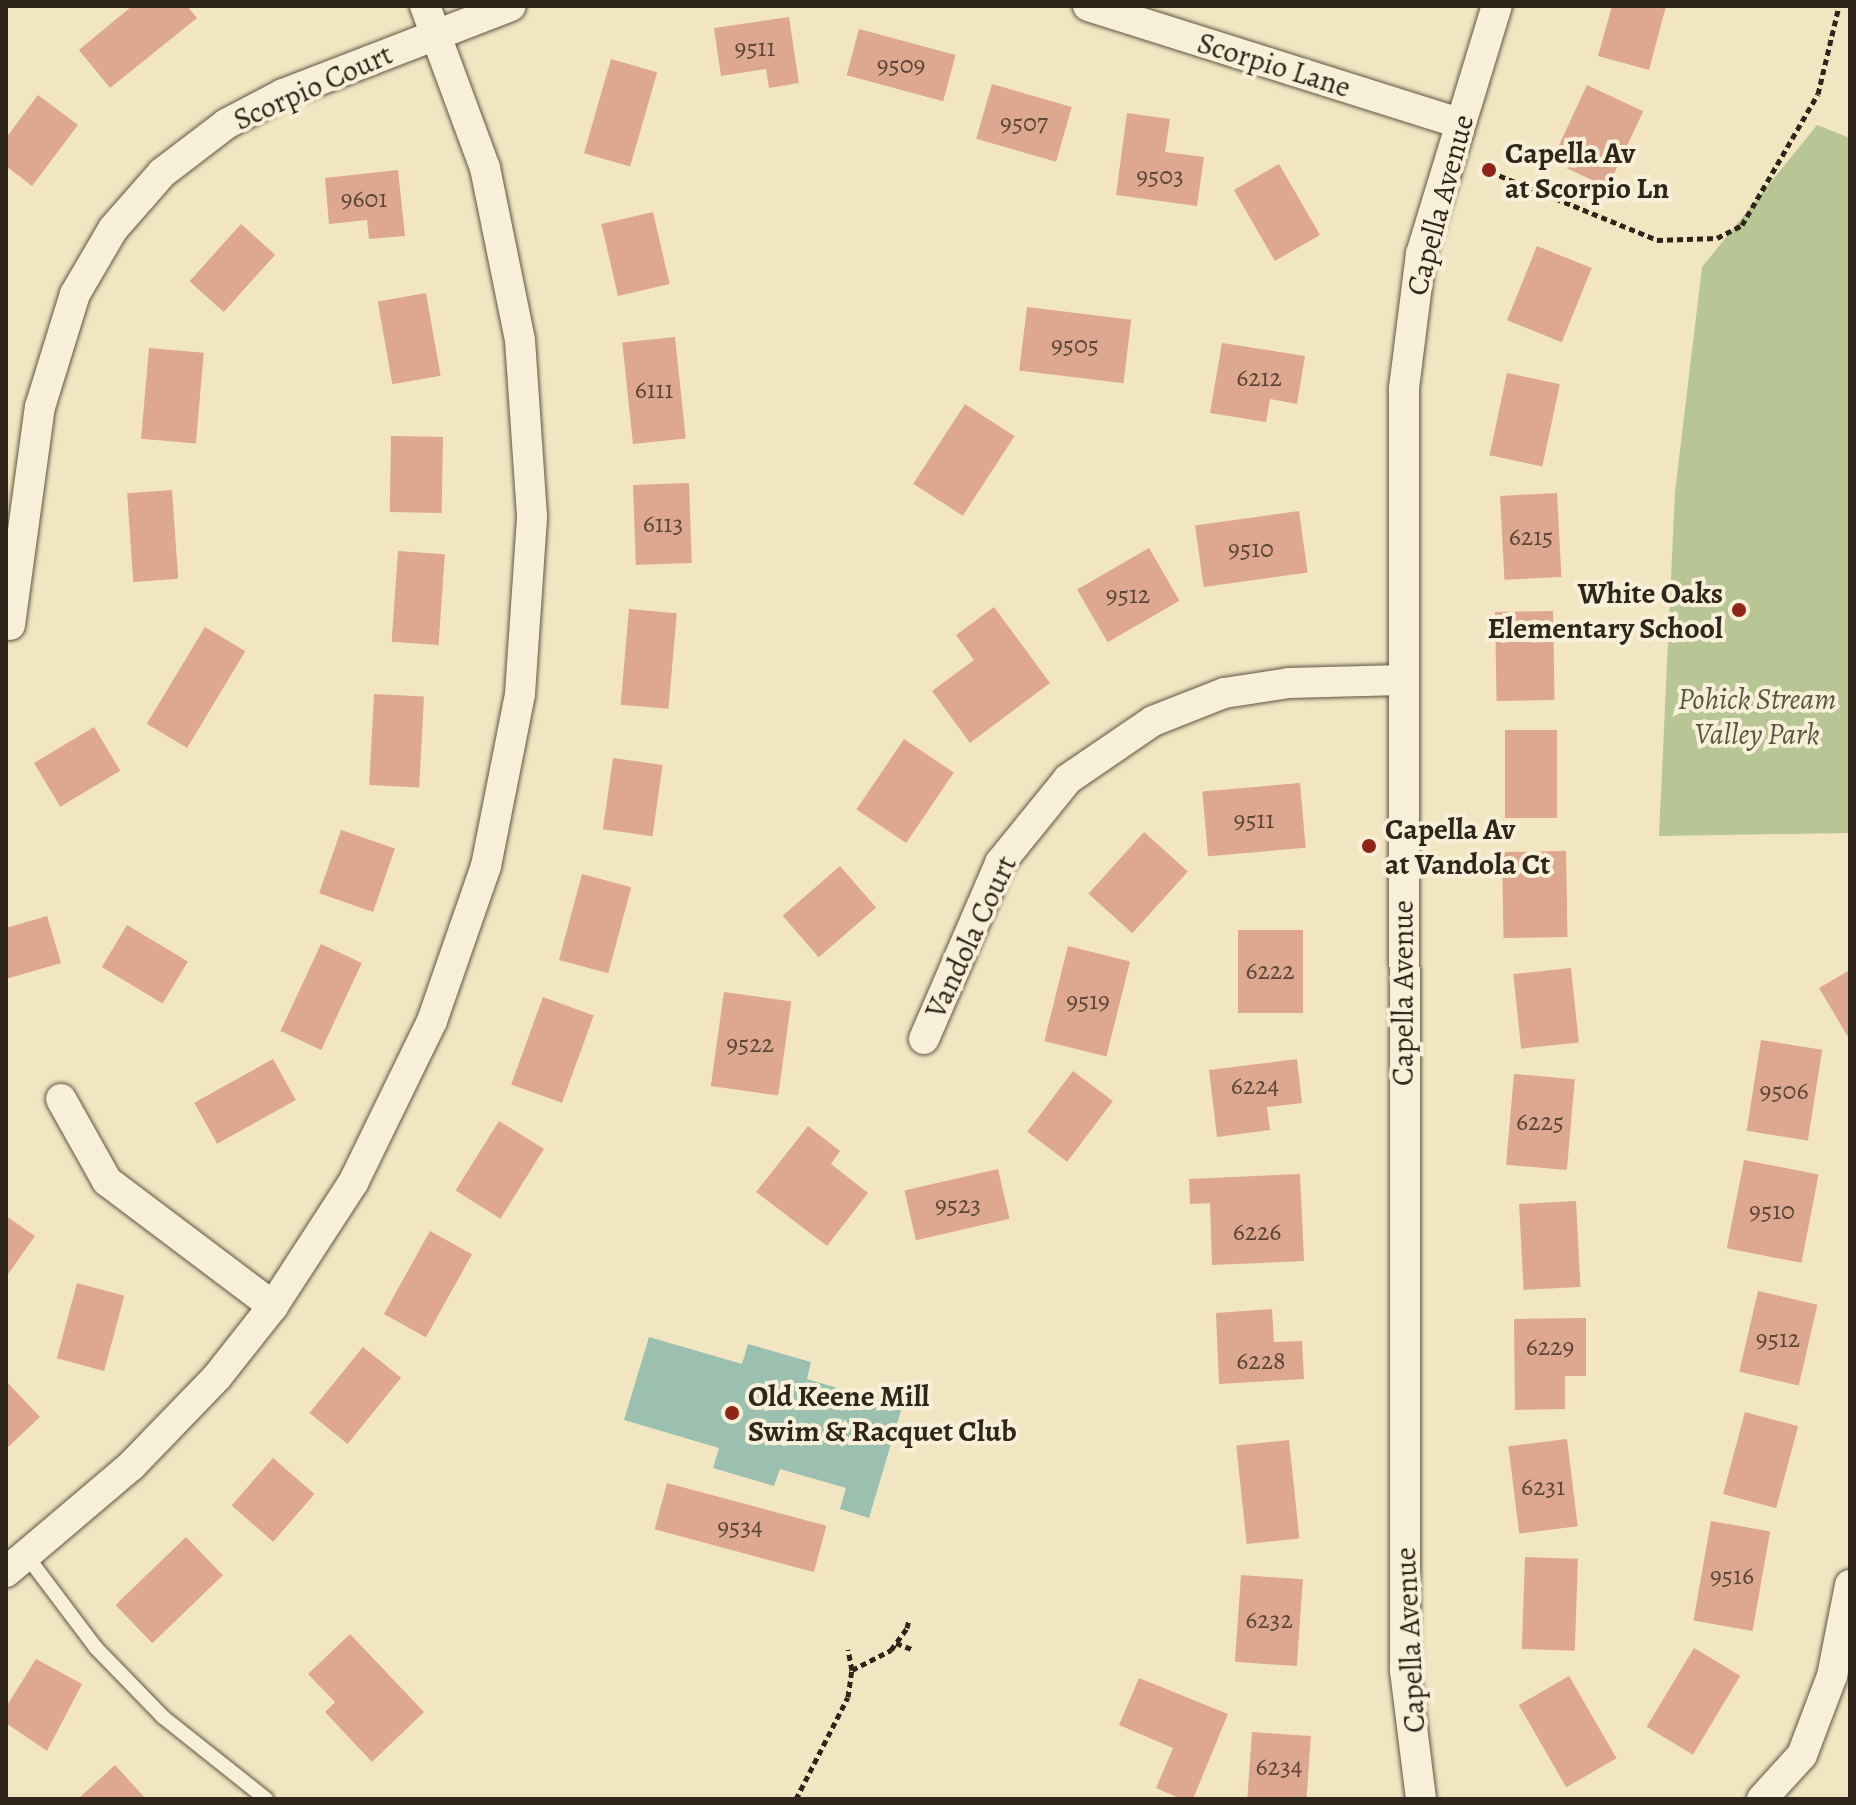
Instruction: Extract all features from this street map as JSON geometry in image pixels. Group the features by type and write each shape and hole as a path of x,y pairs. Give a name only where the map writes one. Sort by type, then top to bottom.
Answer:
{"street":[{"path":"16,1564 131,1466 217,1377 273,1306 353,1183 432,1021 486,866 520,694 532,516 520,340 485,168 425,6"},
{"path":"438,35 511,6"},
{"name":"Scorpio Lane","path":"1088,6 1460,123"},
{"name":"Capella Avenue","path":"1421,1799 1405,1670 1404,388 1421,254 1497,6"},
{"name":"Scorpio Court","path":"10,625 40,407 75,294 113,229 162,173 226,124 283,94 438,35"},
{"name":"Vandola Court","path":"924,1039 1000,863 1068,779 1153,721 1224,693 1289,683 1402,680"},
{"path":"61,1099 107,1181 273,1306"},
{"path":"1762,1799 1802,1755 1832,1676 1850,1585"}],"lane":[{"path":"16,1564 163,1717 266,1799"}],"path":[{"path":"1450,158 1657,240 1717,238 1742,225 1818,94 1839,6"},
{"path":"852,1670 891,1650 907,1628 909,1619"},
{"path":"896,1643 912,1649"},
{"path":"796,1799 848,1697 852,1670 848,1649"}],"green space":[{"name":"Pohick Stream Valley Park","path":"1817,125 1850,138 1850,833 1659,836 1675,492 1702,267"}],"shaded area":[{"path":"649,1337 742,1364 748,1344 811,1362 807,1379 902,1407 869,1518 840,1509 846,1488 780,1469 774,1486 713,1468 719,1448 624,1420"}],"building":[{"path":"132,6 187,6 197,18 110,88 79,50"},
{"path":"1612,6 1666,6 1649,70 1598,56"},
{"path":"789,17 799,83 769,88 766,69 721,76 714,28"},
{"path":"859,29 956,55 943,101 847,75"},
{"path":"611,59 657,72 630,166 584,153"},
{"path":"992,84 1072,107 1056,162 976,139"},
{"path":"1587,85 1643,111 1608,187 1552,161"},
{"path":"38,95 78,125 32,186 6,166 6,138"},
{"path":"1127,113 1170,119 1165,152 1204,157 1197,206 1116,195"},
{"path":"1279,164 1320,235 1275,261 1234,190"},
{"path":"398,170 405,236 369,239 367,220 329,224 325,178"},
{"path":"653,212 670,284 618,296 601,224"},
{"path":"241,224 275,255 224,312 189,281"},
{"path":"1537,246 1592,268 1562,342 1507,320"},
{"path":"426,293 441,376 392,384 378,302"},
{"path":"1027,307 1131,320 1123,383 1019,371"},
{"path":"675,337 686,438 633,444 622,343"},
{"path":"1222,343 1305,356 1297,404 1270,399 1266,422 1210,413"},
{"path":"149,348 204,353 196,443 141,439"},
{"path":"1507,373 1560,384 1542,466 1490,455"},
{"path":"965,404 1014,436 963,516 913,484"},
{"path":"391,436 443,437 442,513 390,512"},
{"path":"689,483 692,563 636,565 633,485"},
{"path":"172,490 178,579 133,582 127,493"},
{"path":"1557,493 1561,577 1504,580 1500,496"},
{"path":"1299,511 1308,572 1204,587 1195,526"},
{"path":"1149,548 1180,601 1108,642 1077,590"},
{"path":"398,551 445,554 439,645 392,642"},
{"path":"994,607 1050,683 970,743 932,691 974,660 956,635"},
{"path":"629,609 677,613 668,709 621,705"},
{"path":"1553,611 1555,700 1497,701 1495,612"},
{"path":"205,627 245,651 187,748 147,724"},
{"path":"374,694 424,697 419,787 369,785"},
{"path":"94,727 120,771 60,807 34,763"},
{"path":"1505,730 1557,730 1557,818 1505,818"},
{"path":"904,739 954,773 906,843 856,809"},
{"path":"613,758 663,765 652,836 603,829"},
{"path":"1300,783 1306,848 1208,856 1202,792"},
{"path":"341,830 395,849 373,912 319,893"},
{"path":"1144,832 1188,871 1132,933 1088,894"},
{"path":"1566,851 1568,937 1504,938 1502,852"},
{"path":"840,866 876,908 819,957 783,916"},
{"path":"582,874 631,887 608,973 559,960"},
{"path":"47,916 61,963 6,979 6,928"},
{"path":"127,925 188,962 163,1004 102,967"},
{"path":"1238,930 1303,930 1303,1013 1238,1013"},
{"path":"321,944 362,963 321,1050 280,1031"},
{"path":"1068,946 1130,961 1106,1057 1044,1041"},
{"path":"1571,968 1579,1043 1521,1049 1513,974"},
{"path":"1850,970 1850,1035 1848,1037 1819,988"},
{"path":"724,992 791,1001 778,1096 711,1086"},
{"path":"543,997 594,1015 562,1103 511,1084"},
{"path":"1761,1040 1822,1050 1808,1141 1747,1131"},
{"path":"273,1059 296,1100 217,1144 194,1103"},
{"path":"1297,1059 1302,1103 1267,1107 1270,1130 1217,1137 1209,1070"},
{"path":"1073,1071 1113,1101 1067,1162 1027,1132"},
{"path":"1514,1074 1575,1079 1567,1170 1506,1165"},
{"path":"499,1121 544,1149 500,1219 456,1191"},
{"path":"808,1126 840,1151 831,1164 868,1193 827,1246 756,1192"},
{"path":"1744,1160 1819,1175 1801,1263 1727,1248"},
{"path":"998,1169 1009,1219 916,1240 904,1191"},
{"path":"1300,1174 1304,1261 1212,1265 1210,1203 1190,1204 1189,1179"},
{"path":"1576,1201 1581,1287 1524,1290 1519,1204"},
{"path":"6,1216 35,1236 6,1277"},
{"path":"430,1231 472,1254 426,1337 384,1314"},
{"path":"77,1283 124,1296 104,1371 57,1358"},
{"path":"1758,1291 1817,1305 1799,1386 1739,1372"},
{"path":"1272,1309 1274,1342 1302,1341 1304,1379 1219,1384 1216,1313"},
{"path":"1586,1318 1586,1376 1565,1376 1565,1409 1515,1410 1514,1319"},
{"path":"363,1347 401,1378 348,1444 310,1413"},
{"path":"6,1381 40,1417 6,1449"},
{"path":"1745,1412 1798,1426 1776,1508 1723,1494"},
{"path":"1567,1439 1578,1526 1519,1534 1508,1446"},
{"path":"1289,1440 1299,1538 1247,1544 1236,1446"},
{"path":"273,1458 315,1494 273,1542 232,1506"},
{"path":"667,1483 826,1526 814,1572 655,1529"},
{"path":"1711,1521 1770,1531 1753,1631 1693,1620"},
{"path":"186,1537 223,1575 152,1643 116,1605"},
{"path":"1525,1557 1578,1559 1575,1651 1522,1649"},
{"path":"1241,1575 1303,1579 1297,1666 1235,1662"},
{"path":"350,1634 424,1712 372,1762 325,1712 335,1702 308,1674"},
{"path":"1694,1648 1740,1676 1693,1755 1647,1727"},
{"path":"36,1659 82,1684 47,1751 6,1723 6,1707"},
{"path":"1569,1676 1616,1758 1566,1787 1519,1705"},
{"path":"1139,1678 1228,1714 1193,1799 1181,1799 1156,1788 1173,1748 1119,1725"},
{"path":"1252,1732 1311,1736 1306,1799 1247,1799"},
{"path":"115,1765 146,1799 78,1799"}],"place":[{"name":"Capella Av at Scorpio Ln","path":"1489,170"},
{"name":"White Oaks Elementary School","path":"1739,610"},
{"name":"Capella Av at Vandola Ct","path":"1369,846"},
{"name":"Old Keene Mill Swim & Racquet Club","path":"732,1413"}]}
